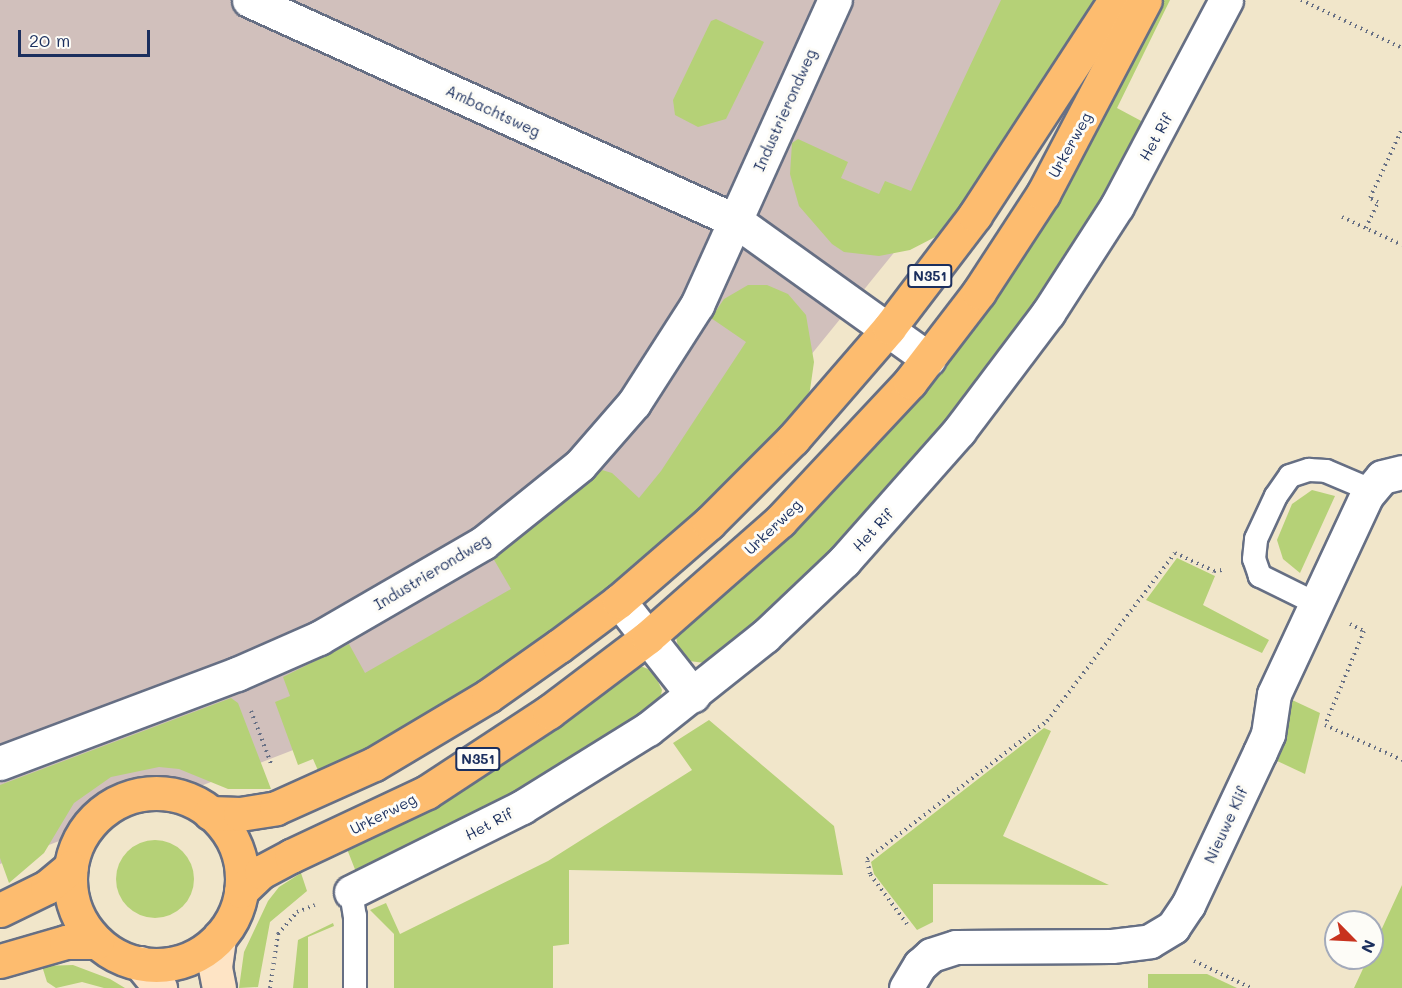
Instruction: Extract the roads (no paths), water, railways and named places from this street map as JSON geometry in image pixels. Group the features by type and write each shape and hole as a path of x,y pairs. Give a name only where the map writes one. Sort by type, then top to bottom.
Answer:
{"main road":[{"name":"N351","path":"0,910 47,887 71,867 89,826 105,810 125,799 147,794 170,795 210,813 240,814 276,808 374,764 488,696 619,601 729,504 816,414 889,328 975,215 1115,0"},
{"name":"Urkerweg","path":"240,891 261,872 291,856 427,792 585,687 648,637 787,514 929,359 979,292 1043,194 1145,0"},
{"name":"N351","path":"71,867 75,908 97,942 150,976 183,960 219,937 233,915 240,891 236,848 225,829 210,813"},
{"path":"0,961 66,942 97,942"}],"street":[{"name":"Ambachtsweg","path":"249,0 736,221"},
{"name":"Industrierondweg","path":"0,763 319,638 483,543 580,465 634,403 676,342 736,221 835,0"},
{"name":"Het Rif","path":"337,896 522,807 624,745 693,695 765,636 844,561 922,475 993,389 1096,243 1159,132 1226,0"},
{"path":"736,221 889,328 929,359"},
{"path":"1371,490 1382,477 1402,472"},
{"name":"Nieuwe Klif","path":"906,988 920,965 931,956 962,946 1112,946 1150,941 1173,927 1192,897 1268,734 1274,694 1371,490"},
{"path":"619,601 693,695"},
{"path":"219,937 215,967 219,988"}],"lane":[{"path":"1316,605 1260,576 1254,559 1256,539 1290,476 1309,470 1326,471 1371,490"},
{"path":"337,896 355,916 355,988"}]}
